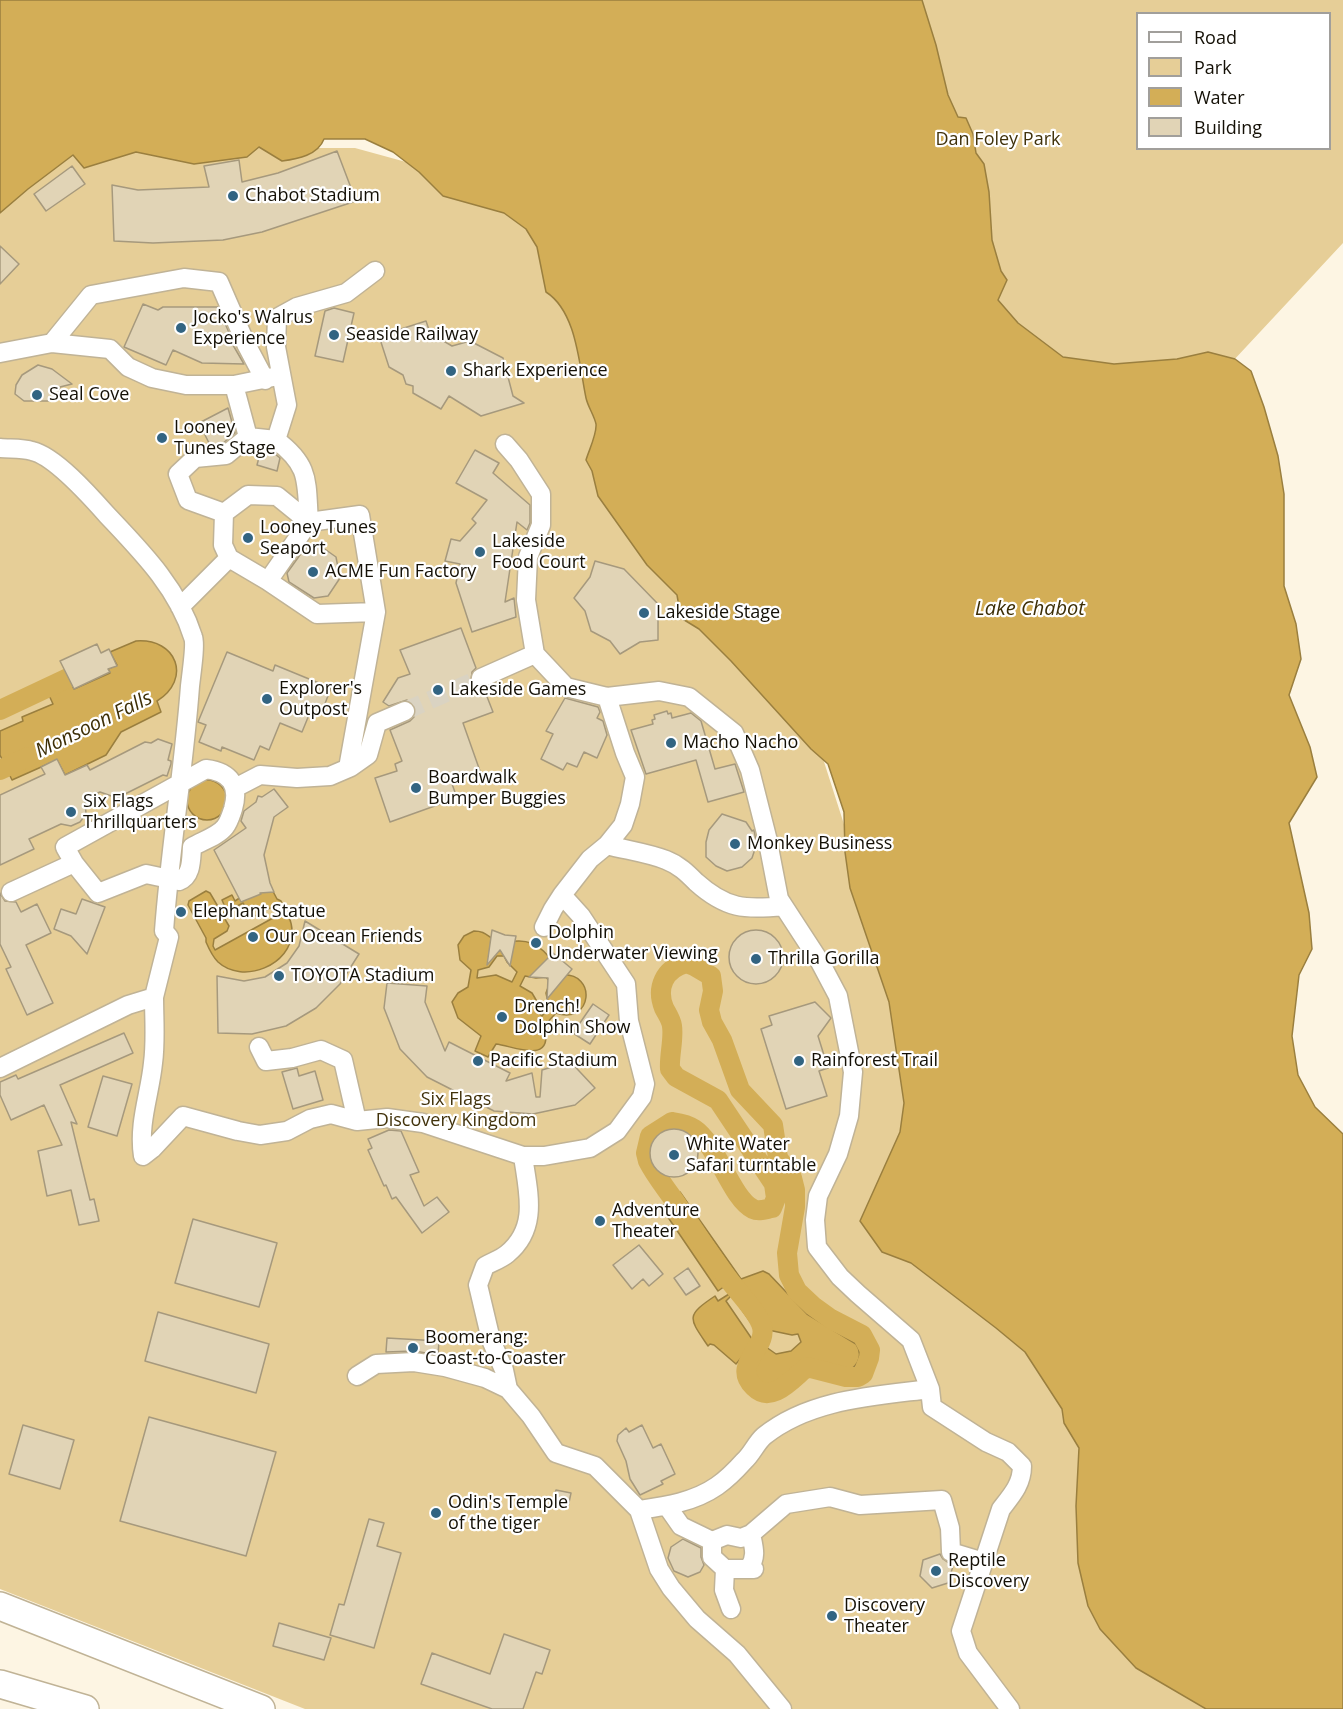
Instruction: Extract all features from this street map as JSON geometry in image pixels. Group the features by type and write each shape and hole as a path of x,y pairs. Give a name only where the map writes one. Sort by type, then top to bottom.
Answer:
{"highway":[{"path":"0,1605 261,1709"},
{"path":"0,1684 85,1709"}],"street":[{"path":"276,440 287,405 276,347 278,318 297,307 346,293 375,271"},
{"path":"0,353 52,343 110,349 128,367 152,378 186,385 234,385 269,379 246,344 219,282 184,278 92,295 52,343"},
{"path":"234,385 248,437"},
{"path":"224,513 188,500 178,474 195,458 226,455 248,437 276,440 292,452 305,474 309,522 268,581"},
{"path":"506,444 541,494 541,525 528,557 526,600 535,654 566,687 607,697 659,691 689,697 734,733 750,770 767,837 778,899 820,962 837,996 853,1072 849,1116 838,1154 819,1196 815,1220 817,1247 840,1277 911,1340 930,1389 932,1407 986,1442 1008,1452 1022,1466 1022,1478 1001,1509 961,1631 968,1653 1010,1709"},
{"path":"0,448 33,451 50,460 87,493 143,554 176,596 195,639 187,734 179,783 164,931 169,938 154,997 153,1063 144,1107 141,1142 143,1156 183,1116 260,1135 287,1131 310,1119 331,1114 357,1121 387,1118 423,1123 523,1156 544,1156 590,1148 617,1131 642,1097 645,1084 629,1021 626,984 581,916 562,896"},
{"path":"224,513 248,495 277,496 309,522 360,515 376,612 348,768"},
{"path":"224,513 224,544 229,558 317,614 376,612"},
{"path":"180,607 229,558"},
{"path":"481,678 535,654"},
{"path":"544,927 562,896 590,860 607,845 623,825 630,804 635,777 607,697"},
{"path":"235,788 260,775 297,778 330,776 348,768 368,755 377,723 405,711"},
{"path":"172,845 192,847 224,829 230,820 235,802 235,788 230,778 219,771 206,769 65,847 74,863 98,893 146,874 180,881 188,876 192,847"},
{"path":"607,845 666,860 683,868 698,884 735,907 755,909 783,906"},
{"path":"11,892 74,863"},
{"path":"0,1068 128,1005 154,997"},
{"path":"259,1047 266,1061 292,1058 321,1050 343,1060 357,1121"},
{"path":"508,1389 478,1285 485,1266 506,1255 524,1236 531,1209 523,1156"},
{"path":"357,1376 376,1364 414,1362 444,1366 486,1378 508,1389 531,1416 556,1453 595,1466 639,1510 659,1569 671,1588 697,1618 737,1654 782,1709"},
{"path":"639,1510 668,1506 698,1497 718,1486 747,1459 763,1437 794,1419 827,1405 930,1389"},
{"path":"668,1506 681,1526 712,1541 727,1535 741,1538 751,1534 786,1504 830,1497 860,1505 942,1500 950,1528 951,1552 984,1562"},
{"path":"712,1541 712,1557 725,1569 751,1569 755,1557 751,1534"},
{"path":"725,1569 724,1590 731,1608"}],"green space":[{"name":"Dan Foley Park","path":"695,0 1343,0 1343,243 1136,465"},
{"name":"Six Flags Discovery Kingdom","path":"48,132 242,148 355,148 457,176 529,212 818,743 927,1084 1086,1364 1228,1709 305,1709 0,1589 0,181"}],"water":[{"name":"Lake Chabot","path":"0,0 922,0 948,95 958,117 966,118 973,134 976,153 984,164 989,192 992,240 1001,271 1007,280 998,300 1018,323 1063,357 1114,364 1177,359 1208,352 1235,359 1251,371 1278,456 1284,494 1284,586 1296,624 1301,659 1289,695 1310,747 1317,777 1289,823 1309,913 1312,949 1299,975 1292,1036 1298,1075 1315,1107 1343,1134 1343,1709 1206,1709 1136,1668 1100,1629 1088,1606 1078,1563 1076,1506 1079,1448 1064,1423 1062,1409 1025,1352 911,1263 882,1252 860,1221 900,1132 904,1103 889,1002 850,888 845,852 844,812 828,764 811,749 699,629 681,618 677,595 647,565 598,496 592,471 586,460 596,424 586,398 575,340 564,312 546,292 537,247 526,229 504,213 443,196 419,172 393,152 365,139 324,139 312,152 282,161 259,147 247,157 194,164 136,152 84,168 73,155 0,213"},
{"path":"136,641 162,646 175,662 177,672 174,682 168,692 157,701 161,712 121,732 106,755 65,775 57,760 12,780 0,755 0,731 23,721 22,717 53,704 48,693 70,682 74,689 110,673 108,669 117,665 110,652"},
{"path":"207,780 221,786 227,800 221,814 207,820 193,814 187,800 193,786"},
{"path":"267,880 288,915 292,931 290,943 275,962 264,968 240,972 228,969 218,962 188,905 189,901 206,891 210,893 220,910 225,907 222,900 232,895 235,901","holes":["243,903 250,915 255,916 274,906 279,906 282,913 215,950 214,939 227,931 229,926 222,914"]},
{"path":"478,931 497,941 519,941 533,944 544,952 561,975 573,976 581,982 586,998 583,1006 577,1012 568,1015 556,1013 544,1026 546,1038 544,1046 538,1050 522,1050 496,1044 488,1057 475,1051 481,1036 458,1018 452,1002 458,993 468,987 471,970 460,960 458,945 464,936","holes":["497,956 504,956 517,972 512,982 496,975 477,978 478,970 489,967","525,976 546,977 550,982 546,993 549,1007 542,1016 540,1014 542,1010 532,993 520,986"]},
{"path":"680,1192 741,1279 763,1271 769,1274 807,1314 856,1344 859,1355 857,1362 849,1371 812,1363 803,1365 777,1383 770,1385 753,1379 755,1362 766,1347 776,1354 791,1351 801,1342 798,1334 792,1335 754,1327 725,1286 718,1291 661,1207"},
{"path":"729,1294 730,1297 726,1301 752,1339 752,1345 736,1364 714,1345 708,1346 693,1318 699,1308 715,1296 718,1301"}],"building":[{"name":"Chabot Stadium","path":"337,151 356,201 262,232 223,240 153,243 114,241 112,185 138,190 209,187 204,166 239,160 242,182 278,173"},
{"path":"72,166 85,184 46,211 34,194"},
{"path":"0,246 19,264 0,284"},
{"name":"Jocko's Walrus Experience","path":"143,304 158,310 163,307 218,307 230,340 244,364 202,363 173,350 166,365 124,347"},
{"name":"Seaside Railway","path":"334,308 354,313 343,362 315,356 325,311"},
{"name":"Shark Experience","path":"426,321 430,333 452,346 470,341 503,358 513,396 524,403 481,416 449,396 441,409 413,393 413,386 406,384 403,375 389,367 379,336"},
{"name":"Seal Cove","path":"38,365 52,369 72,384 60,387 56,401 24,401 15,394 16,385 22,375"},
{"path":"228,408 235,433 222,444 210,445 199,423"},
{"path":"261,450 271,451 280,458 277,471 257,465"},
{"name":"Lakeside Food Court","path":"475,450 499,463 493,473 530,505 530,523 527,530 517,522 505,602 514,598 516,617 472,632 456,583 460,564 445,561 451,539 460,541 476,523 472,519 487,500 456,483"},
{"name":"ACME Fun Factory","path":"319,545 336,557 340,578 328,596 314,598 289,582 287,573 305,548"},
{"path":"595,561 624,569 658,604 658,640 640,642 620,654 610,641 591,631 585,611 574,598 590,577"},
{"path":"461,628 476,668 472,672 471,682 475,687 484,689 493,712 463,723 480,771 451,781 457,798 390,822 375,778 397,771 395,764 402,761 390,730 410,721 416,712 415,706 407,700 389,706 383,702 398,678 410,674 400,650"},
{"name":"Monsoon Falls","path":"97,644 101,653 109,649 117,666 108,669 110,672 74,689 60,661"},
{"name":"Explorer's Outpost","path":"227,652 273,671 275,665 331,688 321,714 311,710 302,732 280,723 269,750 260,746 254,760 222,747 221,751 199,742 206,725 198,722"},
{"path":"565,698 598,707 600,712 597,718 603,721 607,735 597,758 584,752 577,767 567,763 563,770 541,759 553,734 546,731"},
{"name":"Macho Nacho","path":"667,711 668,714 671,713 672,718 691,713 701,721 715,769 735,764 744,792 708,802 696,760 646,774 631,730 653,724 654,715"},
{"path":"158,739 172,744 168,760 171,764 167,776 163,775 117,798 100,792 85,799 86,814 80,822 71,826 61,824 29,839 34,849 0,865 0,795 45,774 41,767 57,759 65,775 87,765 90,770 145,742 151,743"},
{"path":"274,789 288,807 274,817 264,855 274,892 260,893 241,902 214,850 246,828 241,821 244,811 256,802 258,796 262,797"},
{"name":"Monkey Business","path":"722,814 746,822 752,831 754,830 757,846 752,858 742,867 727,871 716,866 706,857 709,830"},
{"path":"0,893 5,901 16,902 21,912 37,904 51,933 26,945 53,1003 27,1015 6,969 11,967 0,944"},
{"path":"82,899 105,907 87,954 71,936 54,929 61,909 76,914"},
{"path":"305,921 359,954 340,984 316,1008 286,1026 252,1034 218,1033 217,976 244,981 265,977 287,963 299,946"},
{"path":"492,930 516,936 510,966 500,950 487,965"},
{"name":"Thrilla Gorilla","path":"756,930 766,932 775,938 781,947 783,957 781,967 775,976 766,982 756,984 746,982 737,976 731,967 729,957 731,947 737,938 746,932"},
{"path":"553,953 572,969 547,999 548,978 529,977"},
{"path":"387,983 427,986 425,1002 445,1051 449,1042 510,1073 506,1081 532,1073 536,1097 540,1097 542,1070 555,1066 565,1056 595,1088 575,1105 533,1114 494,1111 427,1077 400,1049 384,1008"},
{"name":"Rainforest Trail","path":"815,1002 831,1018 818,1036 828,1068 819,1071 827,1096 786,1109 761,1029 772,1025 769,1016"},
{"path":"593,1004 609,1015 590,1044 573,1033"},
{"path":"124,1033 133,1053 60,1085 77,1124 71,1122 90,1200 94,1199 99,1221 79,1225 71,1190 47,1196 38,1151 62,1145 44,1105 11,1120 0,1095 0,1082 16,1075 18,1079"},
{"path":"297,1068 299,1076 315,1071 323,1100 293,1109 282,1072"},
{"path":"103,1076 132,1084 117,1136 88,1127"},
{"name":"White Water Safari turntable","path":"674,1129 691,1136 698,1153 691,1170 674,1177 657,1170 650,1153 657,1136"},
{"path":"389,1130 401,1131 419,1172 410,1175 424,1206 437,1197 449,1212 422,1233 396,1197 392,1199 368,1150 372,1148 368,1139"},
{"path":"193,1219 277,1243 259,1307 175,1283"},
{"path":"639,1245 663,1274 649,1286 643,1279 632,1289 613,1265"},
{"path":"688,1268 700,1286 686,1295 674,1278"},
{"path":"158,1312 269,1344 256,1393 145,1361"},
{"name":"Boomerang: Coast-to-Coaster","path":"387,1338 439,1341 438,1355 414,1351 386,1352"},
{"path":"149,1417 276,1452 246,1556 120,1521"},
{"path":"23,1425 74,1440 60,1489 9,1474"},
{"path":"642,1425 653,1448 661,1444 675,1474 661,1481 663,1484 640,1495 630,1479 626,1461 617,1441 618,1435 626,1428 629,1432"},
{"path":"556,1490 571,1493 568,1507 552,1504"},
{"path":"369,1519 384,1523 377,1546 401,1553 374,1648 330,1635 339,1604 344,1605"},
{"path":"683,1539 701,1548 704,1565 700,1572 688,1577 674,1571 668,1558 671,1547"},
{"name":"Reptile Discovery","path":"940,1554 953,1566 948,1583 932,1588 920,1576 923,1560"},
{"path":"279,1623 331,1638 324,1660 273,1646"},
{"path":"504,1634 550,1650 542,1674 536,1672 523,1709 492,1709 421,1684 432,1653 490,1674"}],"waterway":[{"name":"Monsoon Falls","path":"0,710 68,678"},
{"name":"Monsoon Falls","path":"0,770 28,757"},
{"path":"686,963 711,976 713,991 709,1010 712,1022 722,1040 740,1090 773,1125 778,1158 792,1178 795,1207 787,1253 789,1275 797,1291 813,1306 831,1319 862,1335 870,1350 863,1374 858,1377 846,1377 807,1367 789,1383 775,1391 761,1392 754,1387 746,1371 761,1340 763,1332 759,1319 714,1260 648,1161 646,1153 650,1136 672,1122 683,1124 694,1129 710,1146 745,1203 753,1209 762,1210 772,1208 776,1198 774,1184 718,1100 676,1077 670,1069 672,1026 664,1008 661,993 667,975 686,963"}],"tunnel":[{"path":"405,711 481,678"}],"place":[{"name":"Chabot Stadium","path":"233,196"},
{"name":"Jocko's Walrus Experience","path":"181,328"},
{"name":"Seaside Railway","path":"334,335"},
{"name":"Shark Experience","path":"451,371"},
{"name":"Seal Cove","path":"37,395"},
{"name":"Looney Tunes Stage","path":"162,438"},
{"name":"Looney Tunes Seaport","path":"248,538"},
{"name":"Lakeside Food Court","path":"480,552"},
{"name":"ACME Fun Factory","path":"313,572"},
{"name":"Lakeside Stage","path":"644,613"},
{"name":"Lakeside Games","path":"438,690"},
{"name":"Explorer's Outpost","path":"267,699"},
{"name":"Macho Nacho","path":"671,743"},
{"name":"Boardwalk Bumper Buggies","path":"416,788"},
{"name":"Six Flags Thrillquarters","path":"71,812"},
{"name":"Monkey Business","path":"735,844"},
{"name":"Elephant Statue","path":"181,912"},
{"name":"Our Ocean Friends","path":"253,937"},
{"name":"Dolphin Underwater Viewing","path":"536,943"},
{"name":"Thrilla Gorilla","path":"756,959"},
{"name":"TOYOTA Stadium","path":"279,976"},
{"name":"Drench! Dolphin Show","path":"502,1017"},
{"name":"Pacific Stadium","path":"478,1061"},
{"name":"Rainforest Trail","path":"799,1061"},
{"name":"White Water Safari turntable","path":"674,1155"},
{"name":"Adventure Theater","path":"600,1221"},
{"name":"Boomerang: Coast-to-Coaster","path":"413,1348"},
{"name":"Odin's Temple of the tiger","path":"436,1513"},
{"name":"Reptile Discovery","path":"936,1571"},
{"name":"Discovery Theater","path":"832,1616"}]}
